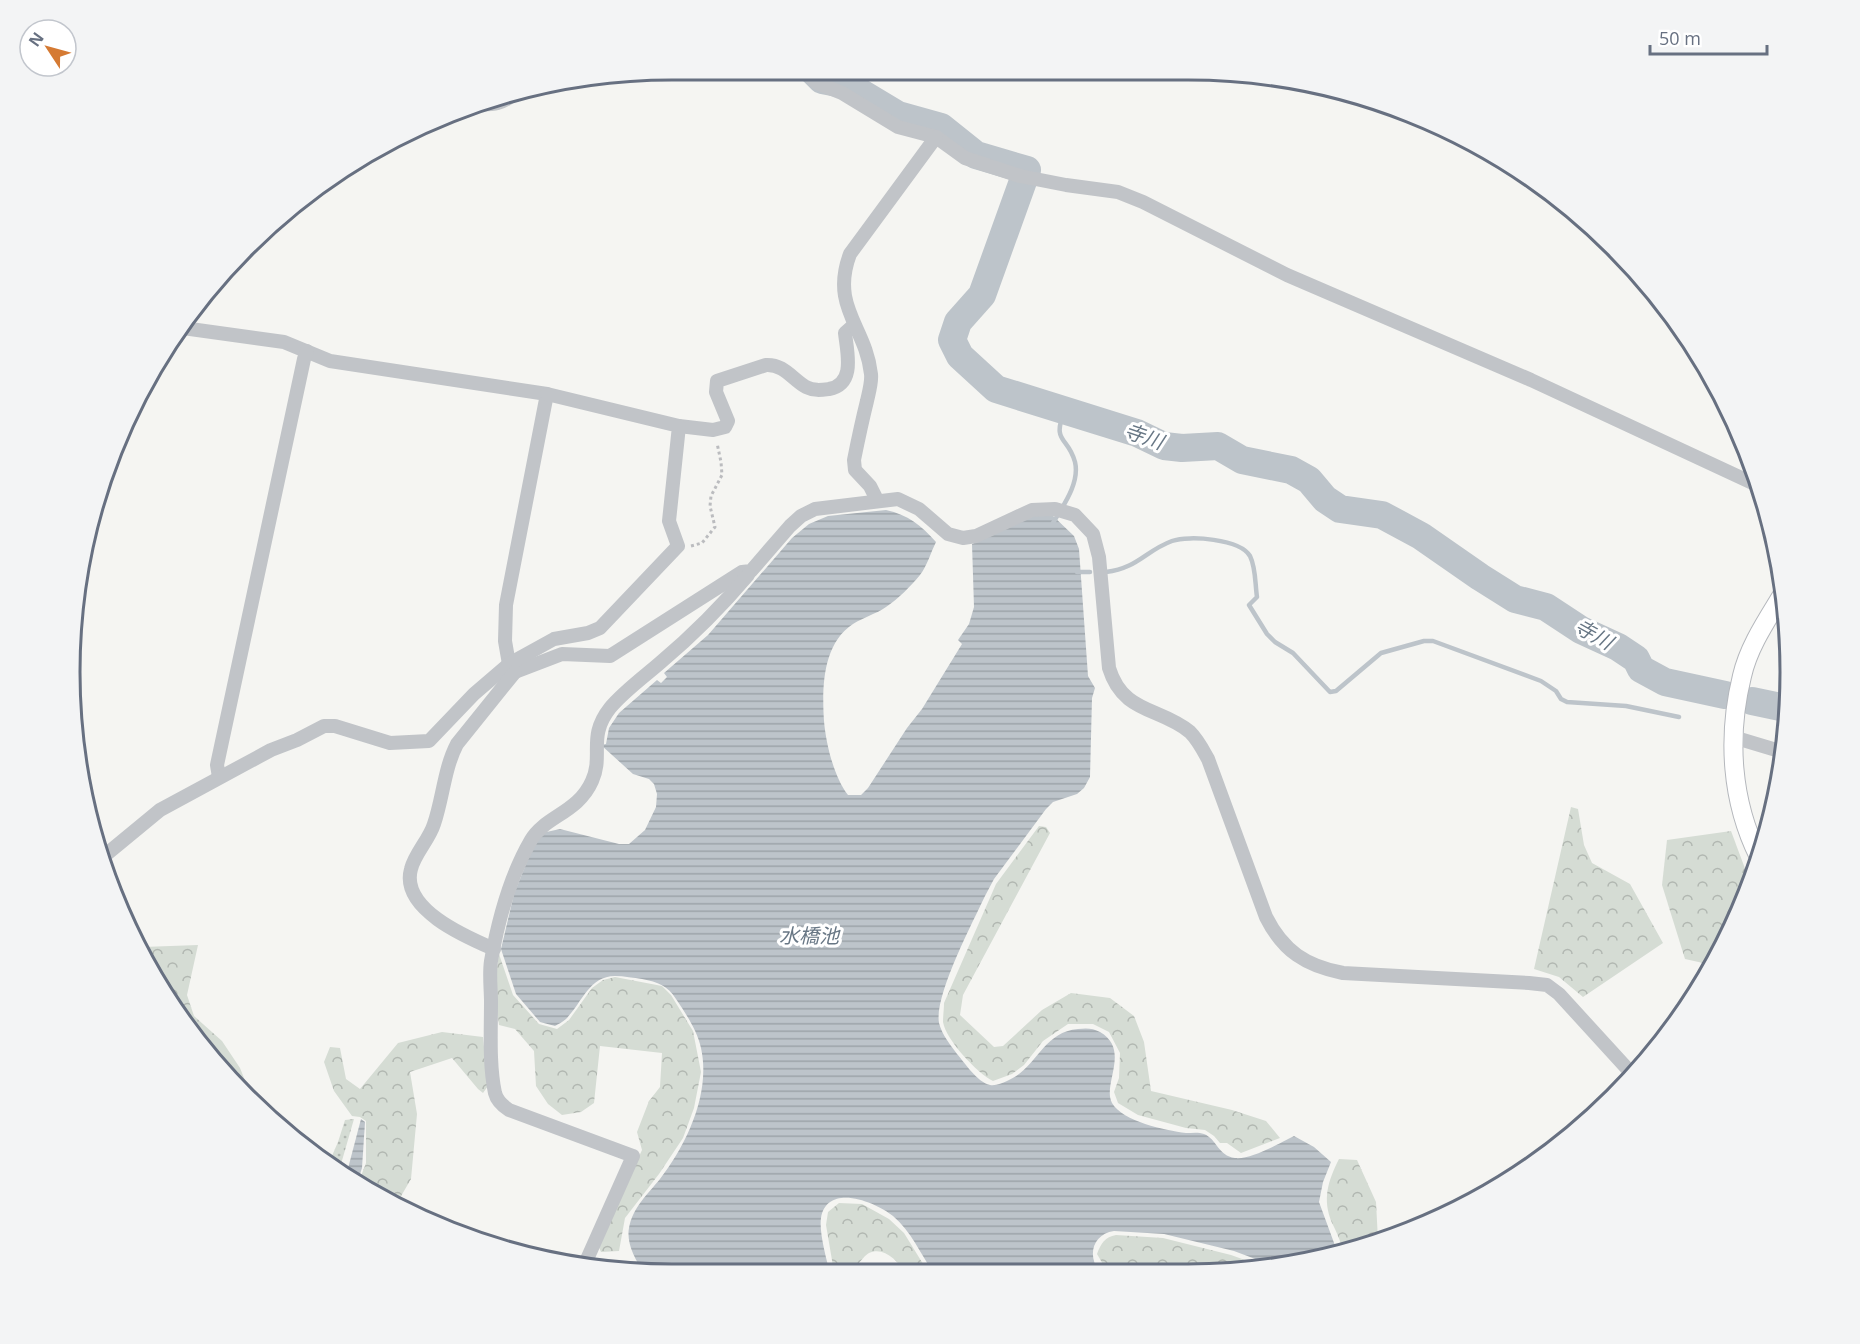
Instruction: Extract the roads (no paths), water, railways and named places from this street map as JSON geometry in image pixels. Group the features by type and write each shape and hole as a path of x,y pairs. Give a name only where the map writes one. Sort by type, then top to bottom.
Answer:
{"main road":[{"path":"1755,843 1734,780 1733,737 1742,675 1761,629 1776,605"}],"street":[{"path":"814,80 842,93 898,127 936,137 966,158 1024,177 1118,192 1143,201 1287,275 1531,380 1749,481"},
{"path":"877,500 870,486 855,470 854,460 872,377 869,360 846,304 843,289 845,267 850,254 936,137"},
{"path":"189,329 284,342 330,360 547,393 679,426 713,430 725,427 728,421 716,392 717,381 773,364 807,387 819,391 834,388 843,382 849,371 845,333 854,325"},
{"path":"219,777 217,765 307,351"},
{"path":"512,668 505,641 506,605 547,393"},
{"path":"108,853 160,810 219,777 324,726 335,726 390,743 429,741 474,694 554,639 588,633 600,628 678,546 669,521 679,426"},
{"path":"588,1258 633,1156 509,1110 495,1095 491,1041 490,963 509,889 530,841 537,831 566,813 581,800 592,782 597,768 596,740 599,726 610,707 705,624 790,526 801,516 815,509 898,499 919,509 948,534 963,538 976,536 1032,510 1061,511 1076,515 1093,534 1098,557 1109,668 1112,678 1131,702 1190,732 1201,745 1266,918 1282,942 1306,962 1318,968 1343,973 1529,982 1547,985 1559,994 1627,1069"},
{"path":"494,949 452,930 431,913 420,903 412,890 410,879 411,868 434,825 451,757 457,744 512,668 562,654 610,656 742,572 751,571"},
{"path":"1733,737 1775,750"}],"water":[{"name":"水橋池","path":"886,510 914,522 936,542 925,567 913,584 886,607 853,624 835,643 830,655 824,682 825,730 835,770 848,795 861,795 868,788 922,709 962,644 958,640 969,624 974,607 972,544 1036,515 1051,514 1074,536 1079,549 1088,676 1095,688 1092,698 1090,777 1084,788 1077,794 1053,802 1046,809 994,879 963,941 948,978 939,1011 939,1023 944,1035 957,1054 985,1083 997,1085 1026,1068 1056,1037 1078,1029 1087,1028 1100,1032 1109,1039 1114,1048 1114,1067 1110,1086 1112,1103 1125,1115 1156,1127 1204,1134 1229,1157 1242,1158 1257,1154 1294,1136 1314,1147 1331,1162 1323,1182 1319,1202 1335,1245 1258,1260 1234,1251 1164,1234 1114,1231 1101,1236 1094,1246 1095,1264 928,1264 910,1235 893,1216 864,1201 842,1198 832,1201 825,1207 821,1218 822,1238 828,1264 639,1263 629,1240 629,1228 641,1202 679,1150 694,1117 703,1083 699,1041 687,1016 670,991 662,985 642,979 606,977 592,985 566,1019 555,1026 540,1022 516,994 501,949 514,894 530,854 542,833 560,829 619,844 629,844 645,830 656,807 657,794 654,784 649,779 633,774 601,745 606,744 609,728 619,713 657,680 661,683 667,677 664,673 708,635 792,538 809,524 828,516"},
{"path":"361,1119 365,1122 360,1175 348,1168"}],"waterway":[{"name":"寺川","path":"822,80 848,85 898,115 941,127 976,155 1027,170 982,295 958,322 952,340 960,356 996,389 1137,433 1164,446 1182,448 1218,446 1242,460 1291,470 1309,480 1325,499 1340,509 1382,515 1421,536 1515,599 1546,607 1581,630 1618,647 1636,659 1641,669 1665,682 1725,695"},
{"path":"1053,523 1070,494 1076,470 1072,454 1060,434 1065,410"},
{"path":"1106,572 1126,567 1163,545 1180,539 1214,540 1244,550 1252,561 1257,597 1249,605 1267,634 1293,653 1330,692 1336,691 1381,653 1424,641 1433,641 1541,681 1567,702 1626,706 1679,717"},
{"path":"1077,572 1090,572"},
{"name":"寺川","path":"1752,701 1779,707"}]}
